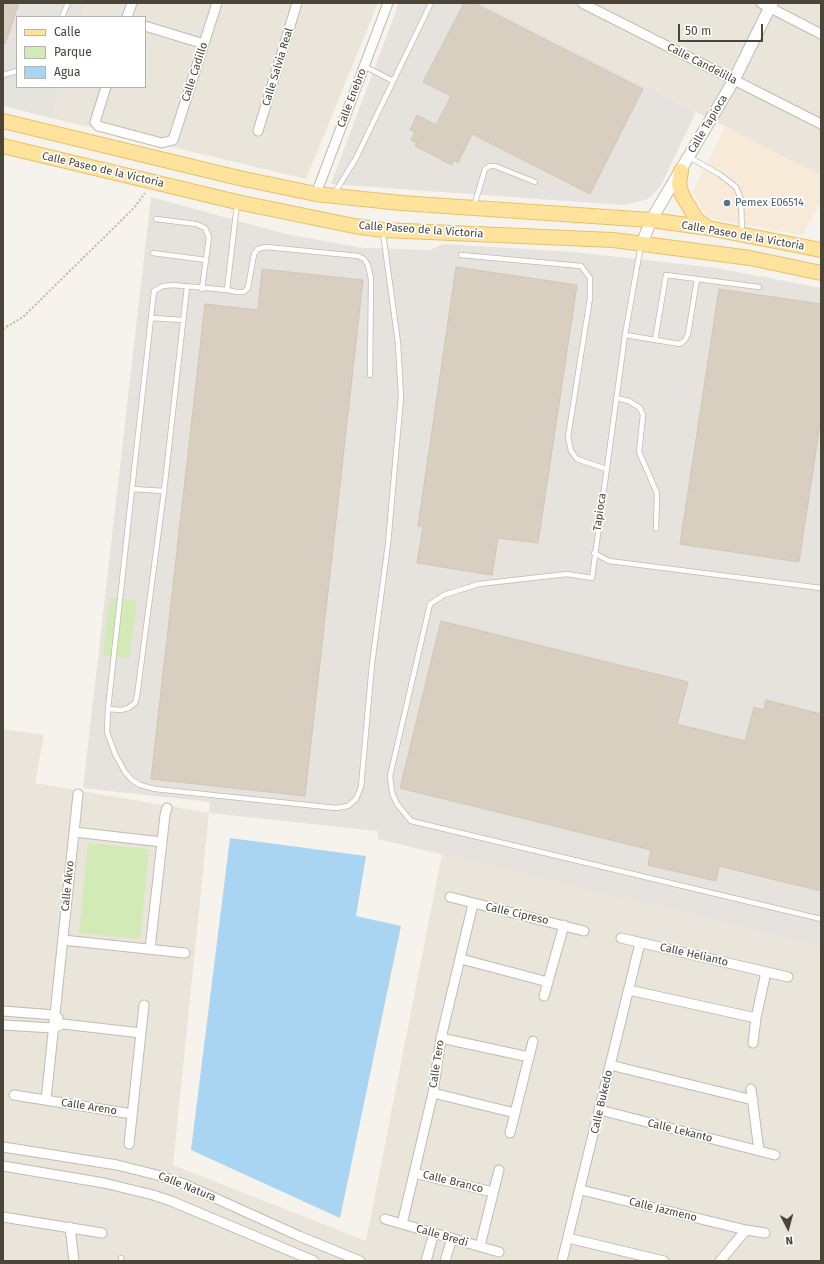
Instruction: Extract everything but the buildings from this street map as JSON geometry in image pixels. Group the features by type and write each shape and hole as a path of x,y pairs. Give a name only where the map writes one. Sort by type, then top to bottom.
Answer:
{"main road":[{"name":"Calle Paseo de la Victoria","path":"3,121 239,178 316,194 473,208 651,220 708,228 821,250"},
{"name":"Calle Paseo de la Victoria","path":"3,146 308,218 383,230 606,239 750,258 821,273"},
{"path":"681,171 679,184 688,208 697,220 708,228"}],"street":[{"path":"127,16 132,3"},
{"name":"Calle Cadillo","path":"106,88 96,122 101,128 162,143 173,140 217,3"},
{"name":"Calle Salvia Real","path":"258,131 297,3"},
{"name":"Calle Enebro","path":"316,194 388,3"},
{"name":"Calle Candelilla","path":"582,3 821,124"},
{"path":"767,4 821,34"},
{"name":"Calle Tapioca","path":"642,244 651,220 734,80 767,4"},
{"path":"146,26 204,44"},
{"name":"Calle Akvo","path":"55,1015 78,794"},
{"path":"150,949 167,808"},
{"path":"74,832 162,842"},
{"name":"Calle Cipreso","path":"450,897 584,931"},
{"name":"Calle Tero","path":"402,1224 433,1093 442,1038 473,904"},
{"path":"544,996 564,925"},
{"name":"Calle Helianto","path":"621,938 788,977"},
{"path":"63,940 185,953"},
{"name":"Calle Bukedo","path":"562,1261 581,1190 640,943"},
{"path":"461,959 548,982"},
{"path":"753,1042 756,1018 766,972"},
{"path":"629,990 756,1018"},
{"name":"Calle Areno","path":"129,1144 144,1005"},
{"path":"3,1011 55,1015 63,1024"},
{"name":"Calle Areno","path":"46,1100 55,1015"},
{"path":"3,1025 53,1028 63,1024 141,1033"},
{"path":"442,1038 529,1057"},
{"path":"510,1133 533,1041"},
{"path":"610,1065 753,1100"},
{"path":"751,1089 759,1151"},
{"path":"433,1093 515,1113"},
{"name":"Calle Areno","path":"14,1095 132,1114"},
{"name":"Calle Lekanto","path":"600,1110 775,1155"},
{"name":"Calle Natura","path":"3,1147 118,1165 157,1175 184,1184 299,1236 360,1261"},
{"name":"Calle Natura","path":"3,1166 104,1183 153,1195 314,1261"},
{"path":"480,1246 499,1170"},
{"name":"Calle Branco","path":"414,1173 493,1192"},
{"name":"Calle Jazmeno","path":"581,1190 746,1230 765,1233"},
{"path":"3,1217 102,1233"},
{"name":"Calle Bredi","path":"385,1219 499,1252"},
{"path":"70,1227 74,1261"},
{"path":"720,1261 746,1230"},
{"path":"426,1261 434,1233"},
{"path":"445,1261 452,1238"},
{"path":"568,1238 664,1261"}],"lane":[{"path":"62,16 68,3"},
{"path":"334,196 356,158 430,3"},
{"path":"364,66 393,81"},
{"path":"3,75 16,71"},
{"path":"688,157 719,174 736,187 741,199 742,234"},
{"path":"473,208 485,169 490,166 495,166 535,182"},
{"path":"227,290 237,202"},
{"path":"156,219 196,224 204,228 209,237 202,289"},
{"path":"370,375 371,278 368,264 364,259 350,256 266,247 258,249 254,254 248,288 244,292 163,286 154,291 108,709 107,732 115,754 132,780 140,785 154,789 336,808 348,806 356,799 361,787 372,664 388,544 401,397 398,343 383,230"},
{"name":"Tapioca","path":"642,244 625,334 594,553 592,578 567,574 478,584 444,595 430,604 390,776 392,793 397,804 411,822 821,919"},
{"path":"153,253 206,260"},
{"path":"460,255 580,266 590,278 590,298 568,437 571,451 577,459 606,469"},
{"path":"655,340 666,275 759,287"},
{"path":"625,334 680,344 685,340 688,334 696,279"},
{"path":"108,709 121,710 128,708 135,703 137,696 164,491 188,287"},
{"path":"152,318 183,320"},
{"path":"616,398 630,402 640,408 643,415 639,452 657,493 656,529"},
{"path":"132,489 164,491"},
{"path":"594,553 609,561 821,588"}],"path":[{"path":"3,329 23,317 134,208 153,182"}],"shaded area":[{"path":"3,3 86,3 82,16 16,16 16,88 60,88 51,118 3,106"},
{"path":"86,3 378,3 306,179 51,118 60,88 146,88 146,16 82,16"},
{"path":"399,3 484,3 696,112 660,187 648,199 623,205 331,184"},
{"path":"484,3 821,3 821,175 786,158"},
{"path":"725,127 821,175 821,202 802,235 707,218 693,191"},
{"path":"151,197 286,234 363,248 430,250 444,244 573,252 716,268 821,288 821,947 378,839 378,831 209,813 210,802 83,788"},
{"path":"3,729 44,735 35,783 209,813 173,1165 366,1241 442,854 821,947 821,1261 3,1261"}],"green space":[{"path":"110,597 137,601 129,658 103,655"},
{"path":"88,843 149,849 140,939 79,933"}],"water":[{"path":"230,838 366,856 356,916 401,926 340,1218 191,1150"}],"place":[{"name":"Pemex E06514","path":"727,203"}]}
